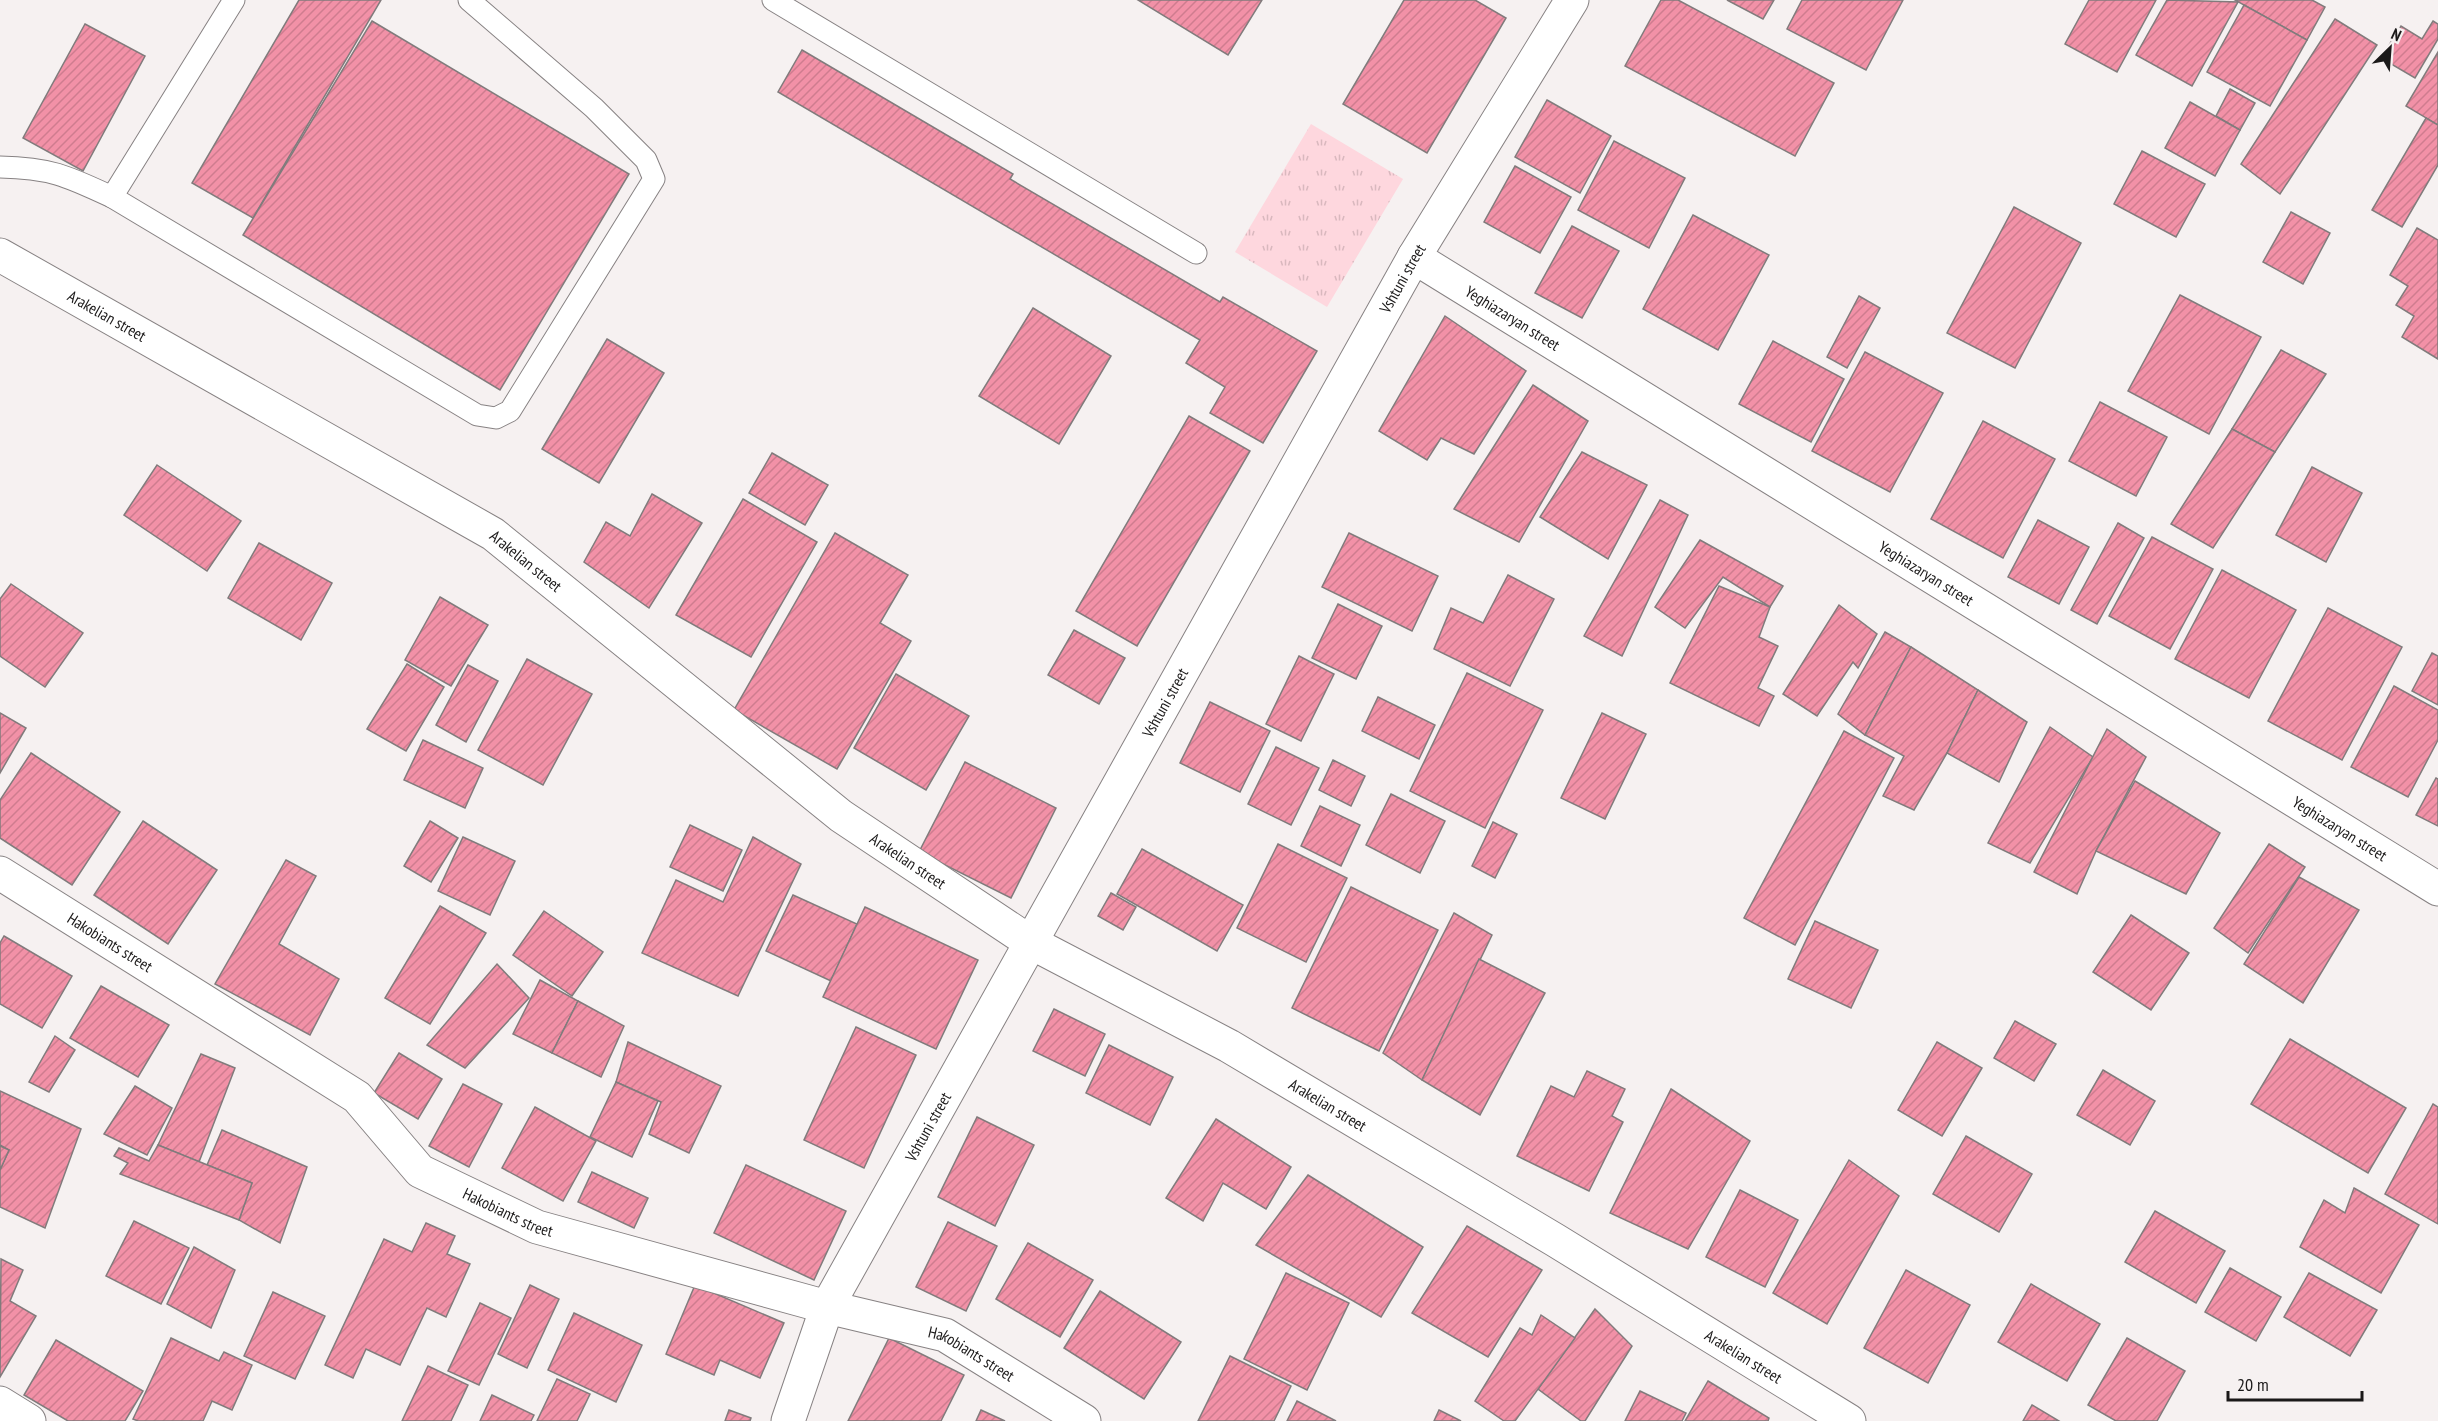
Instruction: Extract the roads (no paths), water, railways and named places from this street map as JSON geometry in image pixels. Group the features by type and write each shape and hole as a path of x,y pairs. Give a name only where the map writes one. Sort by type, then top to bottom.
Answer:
{"street":[{"name":"Vshtuni street","path":"788,1421 827,1307 1414,257 1572,0"},
{"name":"Arakelian street","path":"0,255 493,534 841,816 1030,942 1229,1046 1555,1240 1849,1421"},
{"name":"Yeghiazaryan street","path":"1414,257 2438,890"},
{"name":"Hakobiants street","path":"0,873 357,1097 420,1171 537,1227 827,1307 945,1335 1084,1421"},
{"path":"0,1403 29,1421"}],"lane":[{"path":"112,198 234,0"},
{"path":"0,167 37,168 59,173 112,198 477,415 495,418 510,411 654,179 646,160 594,108 469,0"},
{"path":"773,0 1196,253"}]}
